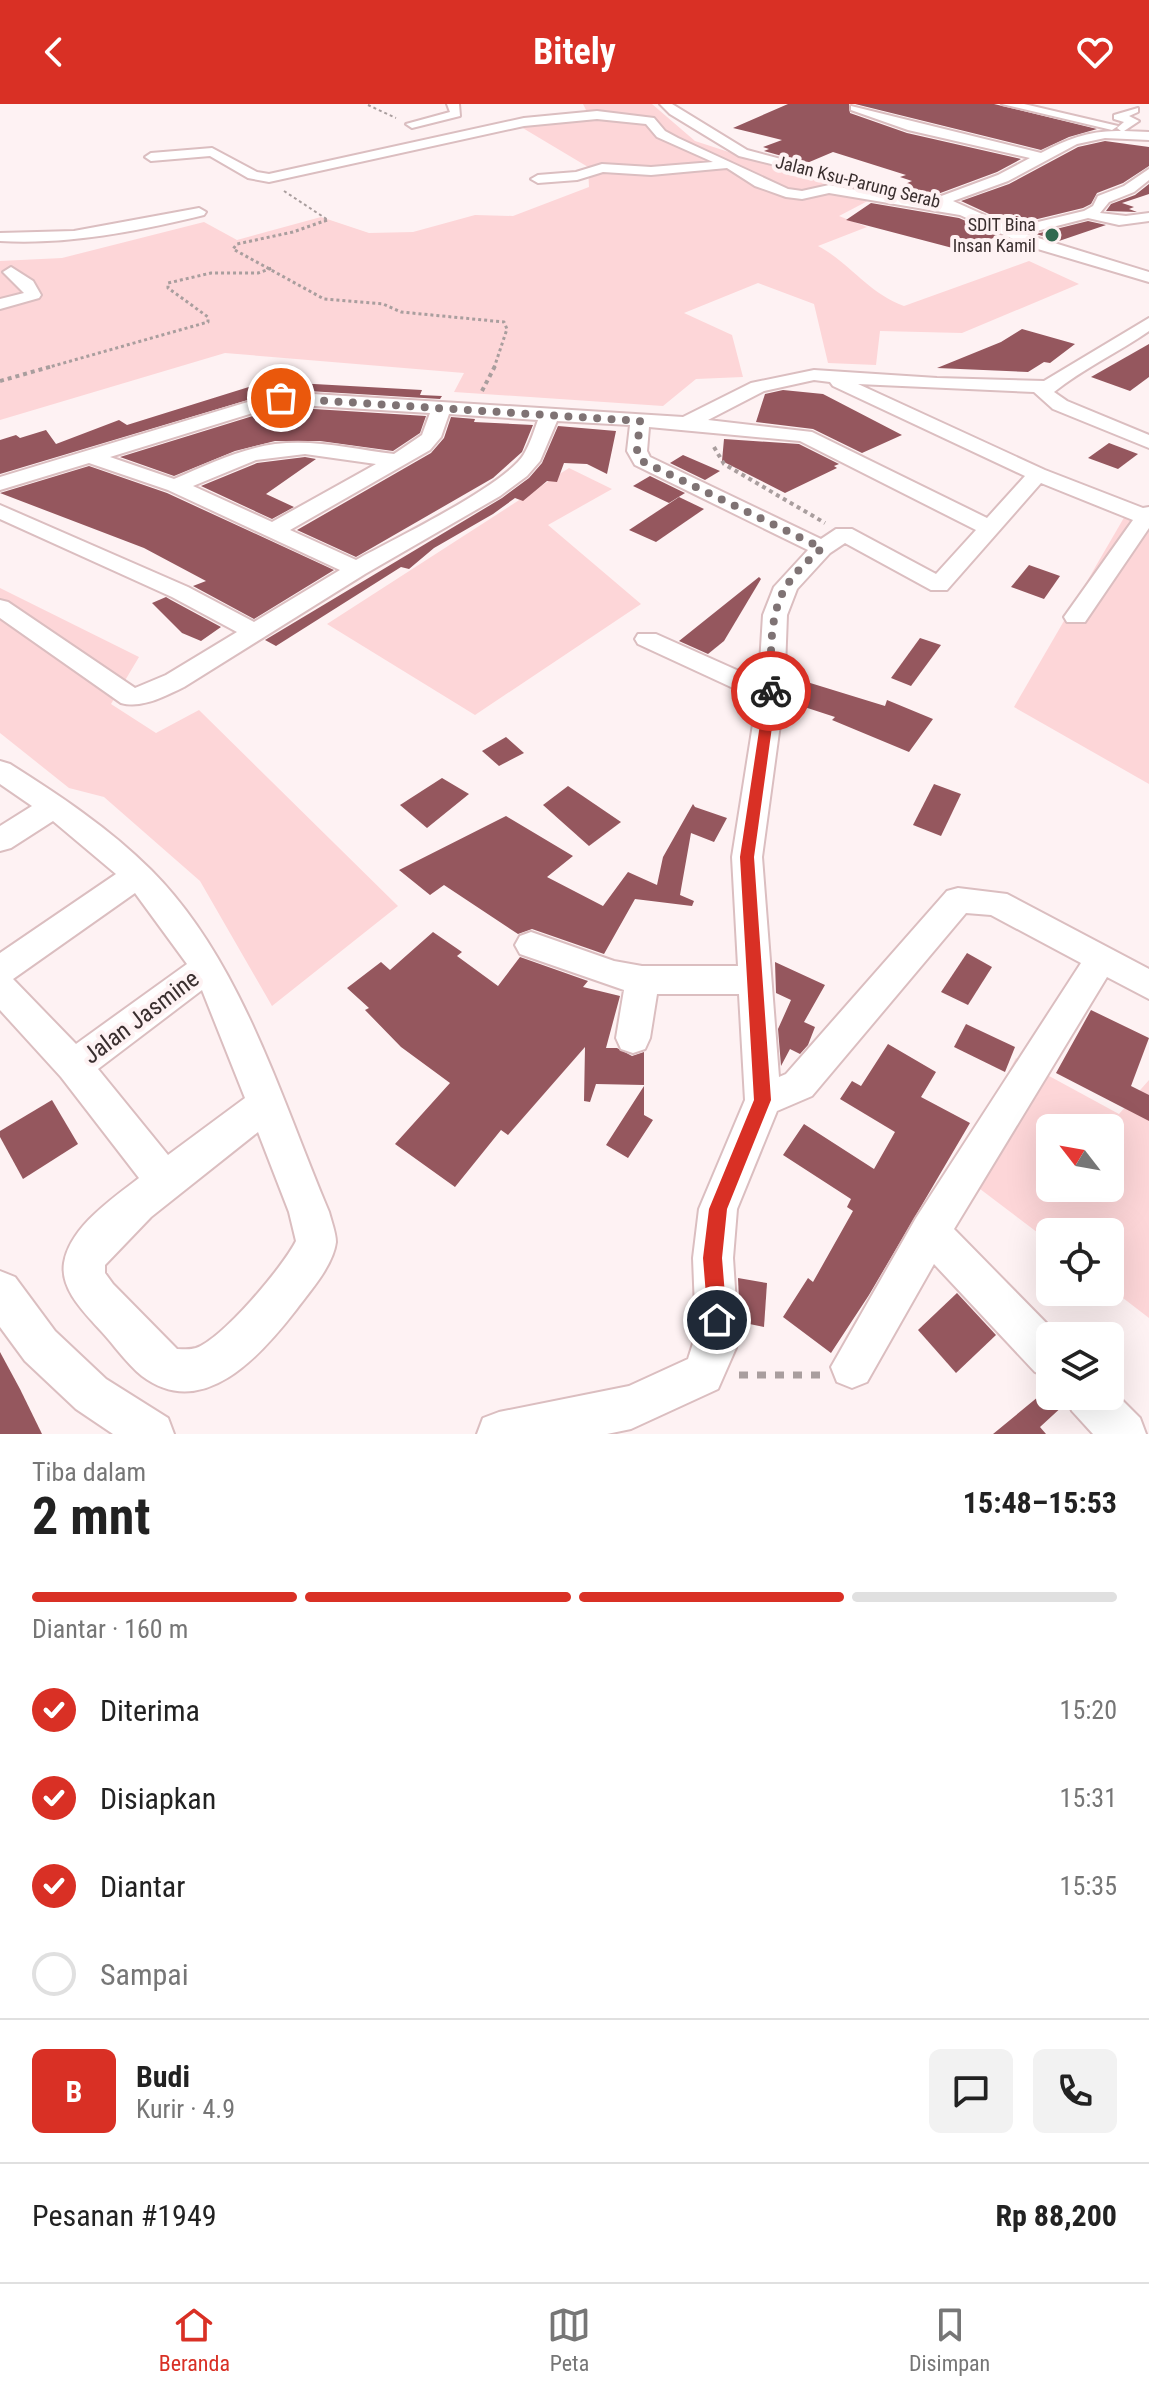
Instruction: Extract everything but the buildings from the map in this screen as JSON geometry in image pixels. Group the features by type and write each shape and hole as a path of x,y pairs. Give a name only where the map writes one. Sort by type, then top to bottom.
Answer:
{"street":[{"path":"412,124 456,114 453,104"},
{"name":"Jalan Ksu-Parung Serab","path":"666,104 715,138 754,157 941,201 1052,250 1149,277"},
{"path":"1008,104 1122,128"},
{"path":"518,108 524,122"},
{"path":"855,108 912,127 1041,157"},
{"path":"941,201 982,187 1082,138 1122,128 1133,121 1118,117 1134,110"},
{"path":"151,157 212,152 253,175 269,178 524,122 580,116 634,116 650,121 661,134 674,141 786,193 802,195 829,189 953,211 964,210"},
{"path":"412,124 445,140"},
{"path":"1062,134 1082,138"},
{"path":"1105,134 1149,136"},
{"path":"538,179 577,176 602,168 651,171 729,164"},
{"path":"1010,233 1089,214 1099,208 1103,199 1129,189 1149,173"},
{"path":"0,237 66,234 199,212"},
{"path":"1089,214 1102,219 1146,221"},
{"path":"0,304 33,295 27,284 11,272"},
{"path":"1149,323 1043,392 1052,401 1149,442"},
{"path":"686,423 758,387 782,380 827,375 937,384 1048,387"},
{"path":"827,375 895,410 1038,474 1148,515 1076,617"},
{"path":"895,410 937,384"},
{"path":"0,484 281,398 549,417 686,423 792,433 813,439 988,527"},
{"path":"272,531 428,441 441,409"},
{"path":"0,607 130,697 144,695 493,492 520,472 533,457 549,417"},
{"path":"640,421 637,451 642,461 822,548"},
{"path":"175,486 238,459 276,449 316,450 398,461"},
{"path":"87,456 175,486 357,569"},
{"path":"499,1434 631,1407 703,1374 715,1348 713,1258 718,1209 763,1100 747,857 771,695 773,635 781,597 792,578 822,548 844,534 939,585 1038,474"},
{"path":"0,511 180,592 255,632"},
{"path":"647,639 771,695"},
{"name":"Jalan Jasmine","path":"0,771 54,806 137,875 161,902 207,968 223,998 309,1212 316,1241 309,1259 232,1352 192,1372 174,1370 158,1361 93,1292 84,1275 85,1261 95,1242 265,1105"},
{"path":"0,840 54,806"},
{"path":"0,970 137,875"},
{"path":"763,1100 799,1085 958,900 996,903 1149,985"},
{"path":"531,945 613,974 642,980 753,980"},
{"path":"852,1367 930,1232 1102,958"},
{"name":"Jalan Jasmine","path":"74,1066 207,968"},
{"path":"633,1038 642,980"},
{"name":"Jalan Jasmine","path":"0,987 74,1066 166,1182"},
{"path":"930,1232 1036,1342"},
{"path":"0,1292 40,1346 91,1394 152,1434"},
{"path":"1101,1410 1124,1434"}],"path":[{"path":"368,105 412,124"},
{"path":"269,178 270,183 328,220 234,246 233,249 272,268 301,288 331,301 379,303 389,305 397,312 504,322 507,329 498,361 472,412"},
{"path":"0,381 209,321 171,291 166,285 168,283 211,273 258,273 272,268"},
{"path":"711,426 715,452 724,464 844,534"},
{"path":"703,1374 814,1377 852,1367"}],"shaded area":[{"path":"583,104 652,104 695,141 784,170 881,194 839,216 867,227 818,246 880,294 904,306 1029,261 1079,284 962,333 880,331 876,365 828,363 814,304 758,283 684,313 732,335 743,377 696,379 663,406 454,392 464,373 225,353 0,420 0,261 62,258 204,222 237,240 321,217 369,233 413,232 475,215 513,216 589,187 588,167 511,121 587,112"},
{"path":"569,468 612,489 548,525 641,604 475,715 327,624"},
{"path":"1129,509 1149,517 1149,784 1014,707"},
{"path":"0,588 139,657 111,704 156,733 199,710 398,906 272,1006 200,881 104,797 69,788 0,733"},
{"path":"1016,1058 1119,1114 1149,1080 1149,1318 1124,1299 1124,1218 1036,1218 1036,1231 955,1170"}],"way so far":[{"path":"281,398 640,421 637,451 642,461 822,548 792,578 781,597 775,615 771,691"}],"place":[{"name":"SDIT Bina Insan Kamil","path":"1052,235"}],"route":[{"path":"717,1320 713,1238 718,1209 763,1100 747,857 771,691"}]}
